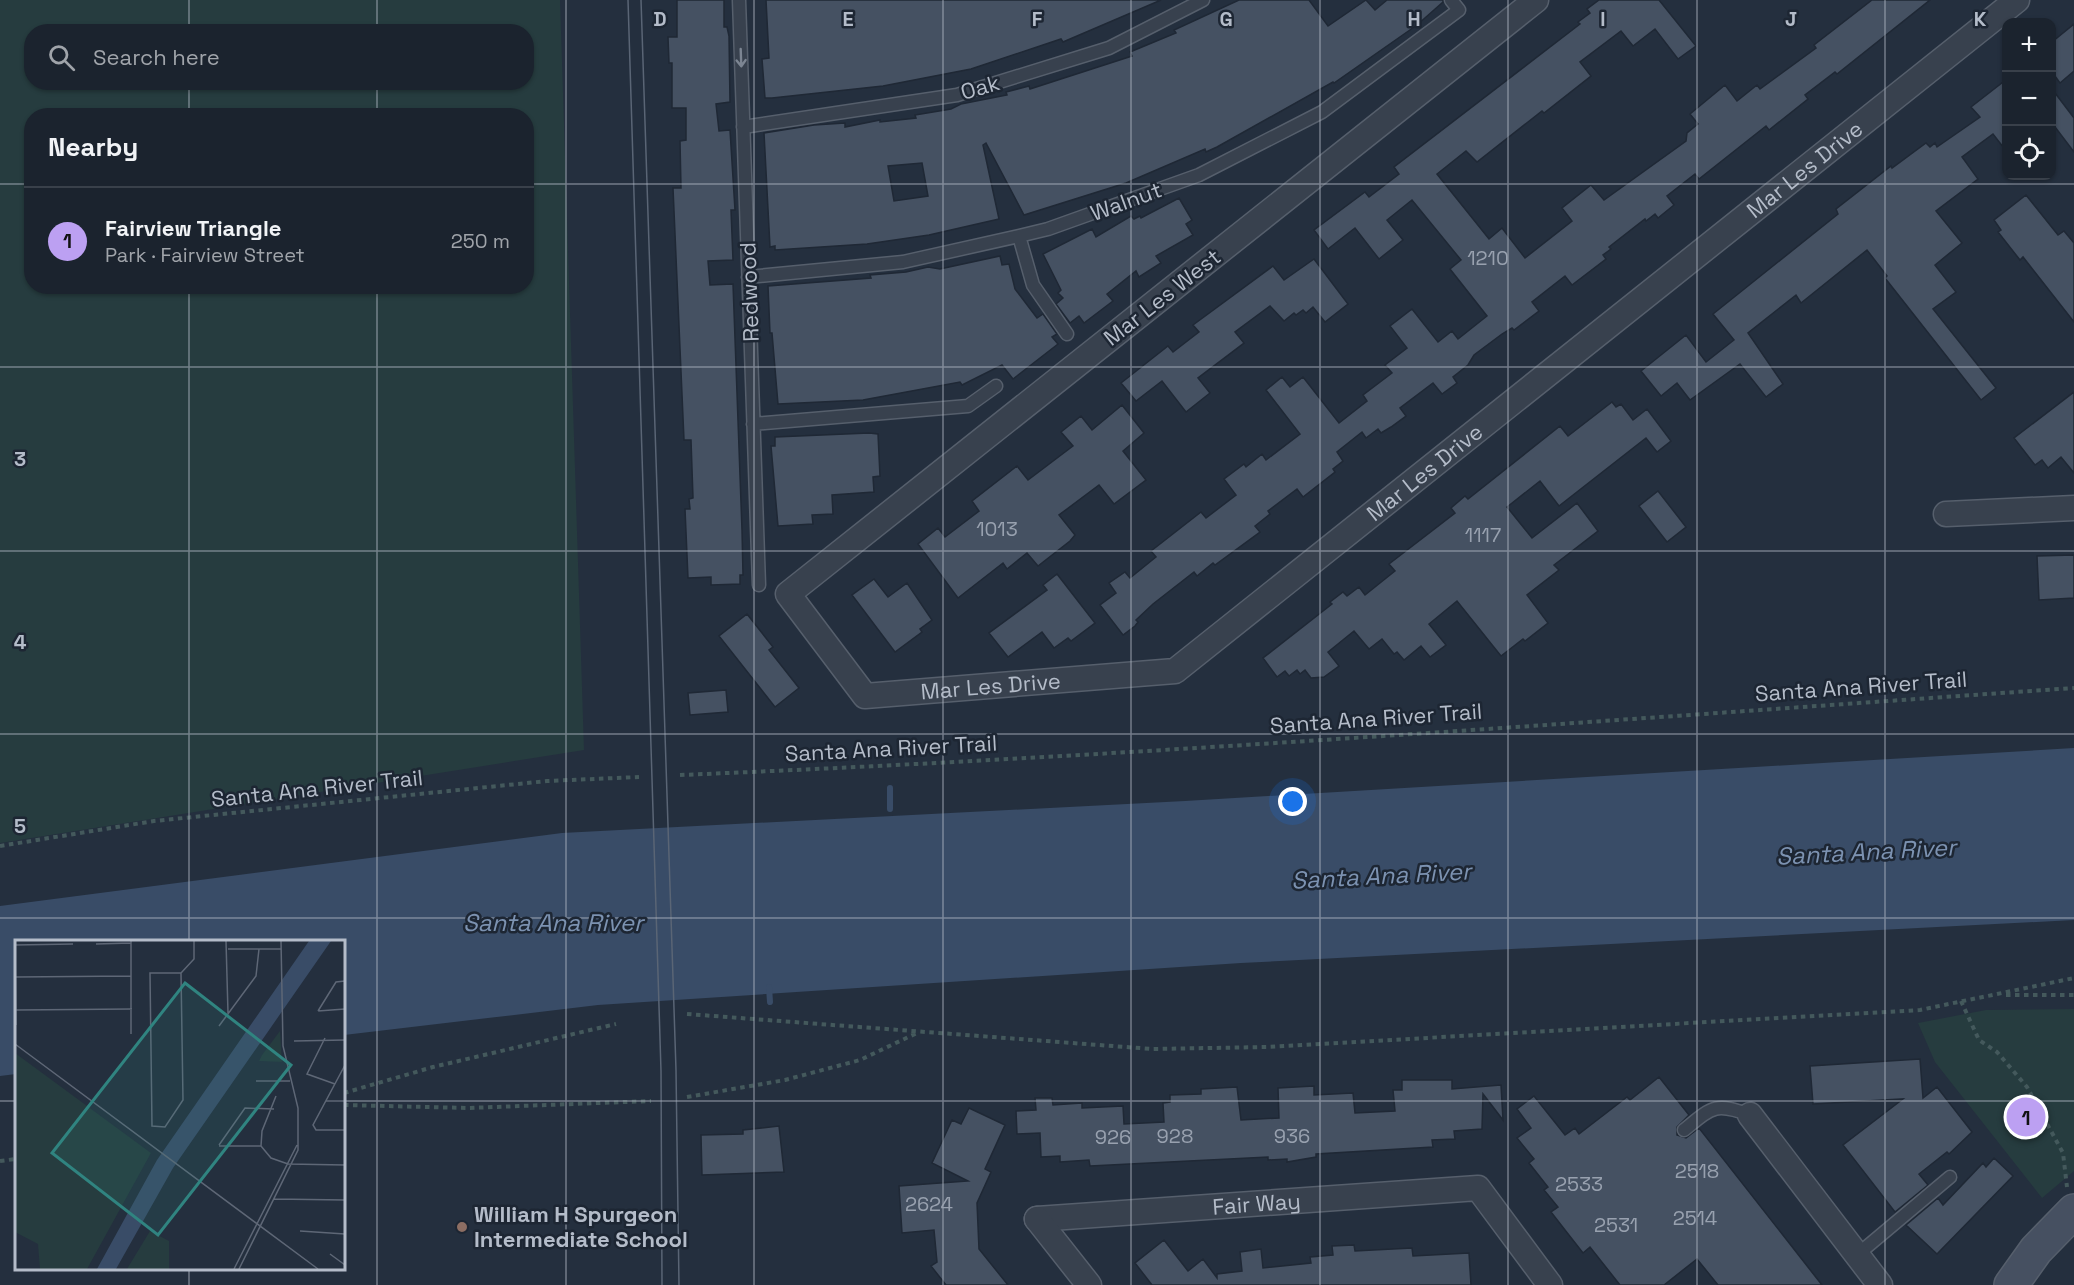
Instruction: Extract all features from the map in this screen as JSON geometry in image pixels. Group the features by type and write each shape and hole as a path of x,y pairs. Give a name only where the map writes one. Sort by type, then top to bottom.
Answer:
{"main road":[{"path":"2011,1285 2036,1250 2072,1213"}],"street":[{"name":"Mar Les West","path":"788,594 1536,0"},
{"name":"Mar Les Drive","path":"788,594 866,696 1174,671 2017,0"},
{"path":"1946,514 2074,508"},
{"path":"1750,1115 1880,1285"},
{"name":"Fair Way","path":"1089,1285 1036,1219 1478,1188 1550,1285"}],"lane":[{"name":"Redwood","path":"739,0 759,585"},
{"name":"Oak","path":"743,127 957,95 1109,48 1203,0"},
{"name":"Walnut","path":"748,278 903,262 1019,236 1048,229 1199,175 1322,111 1459,10 1451,0"},
{"path":"1019,236 1033,285 1067,334"},
{"path":"753,424 968,406 996,386"},
{"path":"1684,1130 1706,1112 1726,1106 1750,1115"},
{"path":"1857,1256 1950,1177"}],"path":[{"name":"Santa Ana River Trail","path":"680,775 909,764 1442,731 2074,688"},
{"name":"Santa Ana River Trail","path":"0,846 154,821 547,781 639,777"},
{"path":"687,1014 1152,1049 1267,1047 1920,1010 2074,978"},
{"path":"1996,995 2074,995"},
{"path":"1961,1001 1979,1040 1997,1052 2027,1087 2063,1153 2072,1213"},
{"path":"345,1094 433,1068 616,1024"},
{"path":"687,1096 785,1080 860,1060 921,1031"},
{"path":"345,1105 468,1108 651,1101"},
{"path":"0,1161 15,1159"}],"green space":[{"path":"0,0 560,0 584,750 0,843"},
{"path":"2074,1009 2074,1171 2042,1198 1935,1062 1918,1023 1986,1010"}],"water":[{"name":"Santa Ana River","path":"2074,748 2074,920 1241,963 598,1005 345,1035 345,940 15,940 15,1074 0,1076 0,906 562,833 1185,801"}],"building":[{"path":"677,0 724,0 724,27 727,27 729,36 730,102 716,104 719,131 730,130 735,210 731,210 733,260 708,261 710,285 733,284 742,530 743,575 740,575 740,584 711,585 711,577 688,578 685,509 690,509 689,499 693,498 691,440 684,440 673,188 681,188 680,141 686,140 686,108 672,108 672,63 669,63 668,37 677,37"},
{"path":"766,0 1161,0 1063,42 1061,39 971,69 883,86 765,98 762,59 769,58"},
{"path":"1239,0 1309,0 1328,26 1366,0 1375,10 1387,0 1443,0 1417,25 1334,83 1217,147 1206,152 1205,149 1126,183 1024,215 986,143 983,145 999,219 929,235 867,244 775,250 775,246 770,247 764,133 814,125 845,123 845,127 880,120 880,122 916,118 915,115 1007,95 1006,92 1029,86 1030,89 1132,56 1130,52 1176,33 1174,30","holes":["922,163 928,196 894,201 888,166"]},
{"path":"1599,0 1659,0 1696,46 1678,59 1655,29 1633,46 1621,31 1580,62 1591,76 1544,113 1542,111 1477,162 1466,151 1437,174 1489,239 1502,228 1525,258 1572,221 1562,208 1591,185 1604,200 1686,141 1687,133 1698,124 1690,114 1725,85 1737,101 1757,85 1760,89 1816,48 1814,45 1872,0 1930,0 1837,74 1835,72 1805,95 1808,99 1769,130 1766,126 1699,179 1695,174 1667,196 1674,205 1658,218 1655,214 1646,221 1645,219 1609,247 1611,249 1603,255 1606,259 1572,285 1565,276 1532,302 1539,311 1474,355 1468,365 1453,377 1457,383 1442,394 1433,383 1400,408 1406,416 1391,427 1381,433 1378,429 1366,438 1362,432 1337,452 1343,461 1333,469 1335,472 1303,497 1297,489 1268,511 1270,514 1255,526 1260,532 1197,576 1194,572 1153,604 1136,620 1138,622 1135,626 1123,635 1100,605 1116,593 1109,583 1125,572 1130,578 1156,557 1151,551 1201,512 1206,518 1236,495 1224,479 1244,464 1246,467 1262,454 1266,460 1300,434 1266,390 1282,377 1290,387 1303,377 1339,423 1367,401 1363,395 1392,373 1385,365 1407,348 1390,326 1412,309 1438,342 1452,331 1458,339 1487,316 1450,269 1461,260 1412,200 1387,220 1403,240 1379,259 1355,228 1328,249 1314,230 1365,192 1369,197 1399,174 1394,167 1580,24 1578,22 1590,13 1587,9"},
{"path":"2074,24 2074,71 2060,83 2056,78 2056,39"},
{"path":"2002,83 2002,146 1993,134 1962,157 1978,179 1936,211 1962,243 1935,265 1956,292 1933,309 1996,388 1981,400 1885,278 1887,276 1867,250 1801,303 1796,295 1748,333 1783,384 1766,397 1740,364 1690,400 1677,383 1661,396 1641,371 1686,335 1706,362 1734,340 1713,314 1838,214 1836,209 1891,166 1892,168 1926,143 1930,147 1935,143 1937,147 1980,117 1971,107"},
{"path":"2056,94 2074,118 2074,152 2056,128"},
{"path":"2026,195 2058,235 2064,231 2074,243 2074,322 2023,257 2020,260 1998,232 2001,230 1994,220"},
{"path":"1179,198 1192,220 1186,224 1193,235 1156,256 1161,263 1139,277 1136,271 1107,294 1113,301 1084,323 1079,316 1070,323 1056,304 1063,298 1058,293 1061,290 1043,254 1092,229 1096,237 1131,216 1134,219 1140,216 1141,218"},
{"path":"1000,256 1002,265 1009,264 1015,289 1037,318 1043,314 1057,334 1052,337 1058,344 1013,379 1002,365 962,385 960,382 863,400 778,404 772,333 770,333 768,286 871,278 870,275 906,272 928,267 940,269"},
{"path":"1314,259 1348,304 1325,322 1313,307 1306,313 1303,310 1296,315 1294,313 1284,321 1270,306 1235,332 1244,343 1198,378 1210,393 1186,412 1162,381 1136,401 1121,383 1168,346 1173,352 1199,332 1193,325 1273,266 1284,280"},
{"path":"2074,392 2074,473 2061,457 2048,468 2042,460 2035,465 2014,438"},
{"path":"1612,402 1616,407 1621,404 1633,420 1647,409 1671,441 1657,452 1646,438 1559,506 1540,481 1507,507 1532,538 1577,503 1598,531 1554,565 1559,570 1527,595 1548,623 1501,656 1457,601 1429,624 1446,645 1430,657 1421,646 1404,660 1397,652 1394,654 1382,639 1369,649 1354,631 1328,652 1339,666 1324,677 1311,678 1305,670 1300,674 1297,670 1289,676 1285,671 1277,677 1263,658 1332,604 1330,602 1343,592 1347,596 1359,587 1365,595 1395,571 1389,564 1455,513 1451,508 1465,496 1468,499 1560,426 1568,436"},
{"path":"1122,405 1144,433 1123,451 1146,480 1114,504 1099,485 1059,515 1075,535 1070,541 1038,566 1027,553 1007,569 1003,563 958,598 918,544 938,528 945,537 979,511 972,501 1017,466 1028,480 1073,446 1061,432 1081,416 1092,430"},
{"path":"878,434 880,476 873,477 874,492 832,495 833,514 812,515 813,524 778,526 771,446 775,446 775,437"},
{"path":"1658,491 1686,527 1667,542 1639,506"},
{"path":"2074,555 2074,598 2039,600 2037,556"},
{"path":"1057,574 1095,623 1071,641 1068,638 1054,648 1042,632 1008,657 989,633 1047,590 1043,585"},
{"path":"874,579 888,597 907,583 932,620 920,629 922,632 895,652 852,595"},
{"path":"747,614 773,647 769,650 799,688 775,707 719,636"},
{"path":"726,690 728,712 690,715 688,693"},
{"path":"1920,1059 1923,1098 1937,1087 1972,1132 1949,1154 1947,1152 1919,1174 1928,1185 1895,1212 1843,1145 1903,1099 1813,1104 1810,1066"},
{"path":"1659,1077 1689,1115 1677,1127 1677,1135 1686,1138 1699,1128 1822,1285 1718,1285 1697,1259 1664,1285 1620,1285 1590,1247 1583,1253 1551,1212 1558,1207 1544,1190 1548,1187 1529,1163 1534,1159 1517,1138 1531,1128 1517,1109 1534,1096 1565,1135 1575,1128 1579,1134 1627,1097 1630,1100"},
{"path":"1402,1080 1452,1080 1452,1089 1501,1085 1503,1120 1483,1094 1482,1129 1454,1131 1455,1139 1432,1140 1433,1147 1316,1154 1316,1157 1287,1162 1287,1159 1268,1160 1268,1157 1090,1166 1089,1160 1060,1162 1060,1156 1041,1157 1040,1133 1017,1134 1016,1111 1036,1110 1035,1098 1052,1098 1053,1105 1082,1103 1082,1108 1123,1106 1124,1124 1164,1122 1163,1103 1170,1102 1170,1095 1201,1094 1201,1089 1237,1087 1241,1120 1279,1118 1278,1088 1314,1086 1314,1095 1353,1093 1355,1113 1395,1111 1393,1090 1402,1090"},
{"path":"969,1108 1005,1125 985,1169 991,1172 977,1203 979,1249 1008,1285 946,1285 931,1266 937,1262 934,1230 902,1233 899,1186 968,1181 932,1163 952,1120 961,1124"},
{"path":"779,1126 784,1172 702,1175 701,1135 743,1134 743,1130"},
{"path":"1994,1158 2013,1176 1937,1254 1906,1225 1938,1198 1943,1205 1983,1163 1986,1167"},
{"path":"1164,1240 1188,1271 1203,1259 1217,1278 1217,1274 1242,1271 1240,1252 1261,1249 1263,1268 1311,1263 1310,1257 1333,1255 1332,1246 1354,1245 1355,1251 1412,1248 1413,1256 1469,1253 1471,1285 1152,1285 1135,1263"}],"waterway":[{"path":"890,788 890,809"},
{"path":"769,987 770,1002"}],"tram line":[{"path":"628,0 661,1071 662,1285"},
{"path":"641,0 676,1070 679,1285"}],"place":[{"name":"Fairview Triangle","path":"2026,1117"},
{"name":"William H Spurgeon Intermediate School","path":"462,1227"}]}
